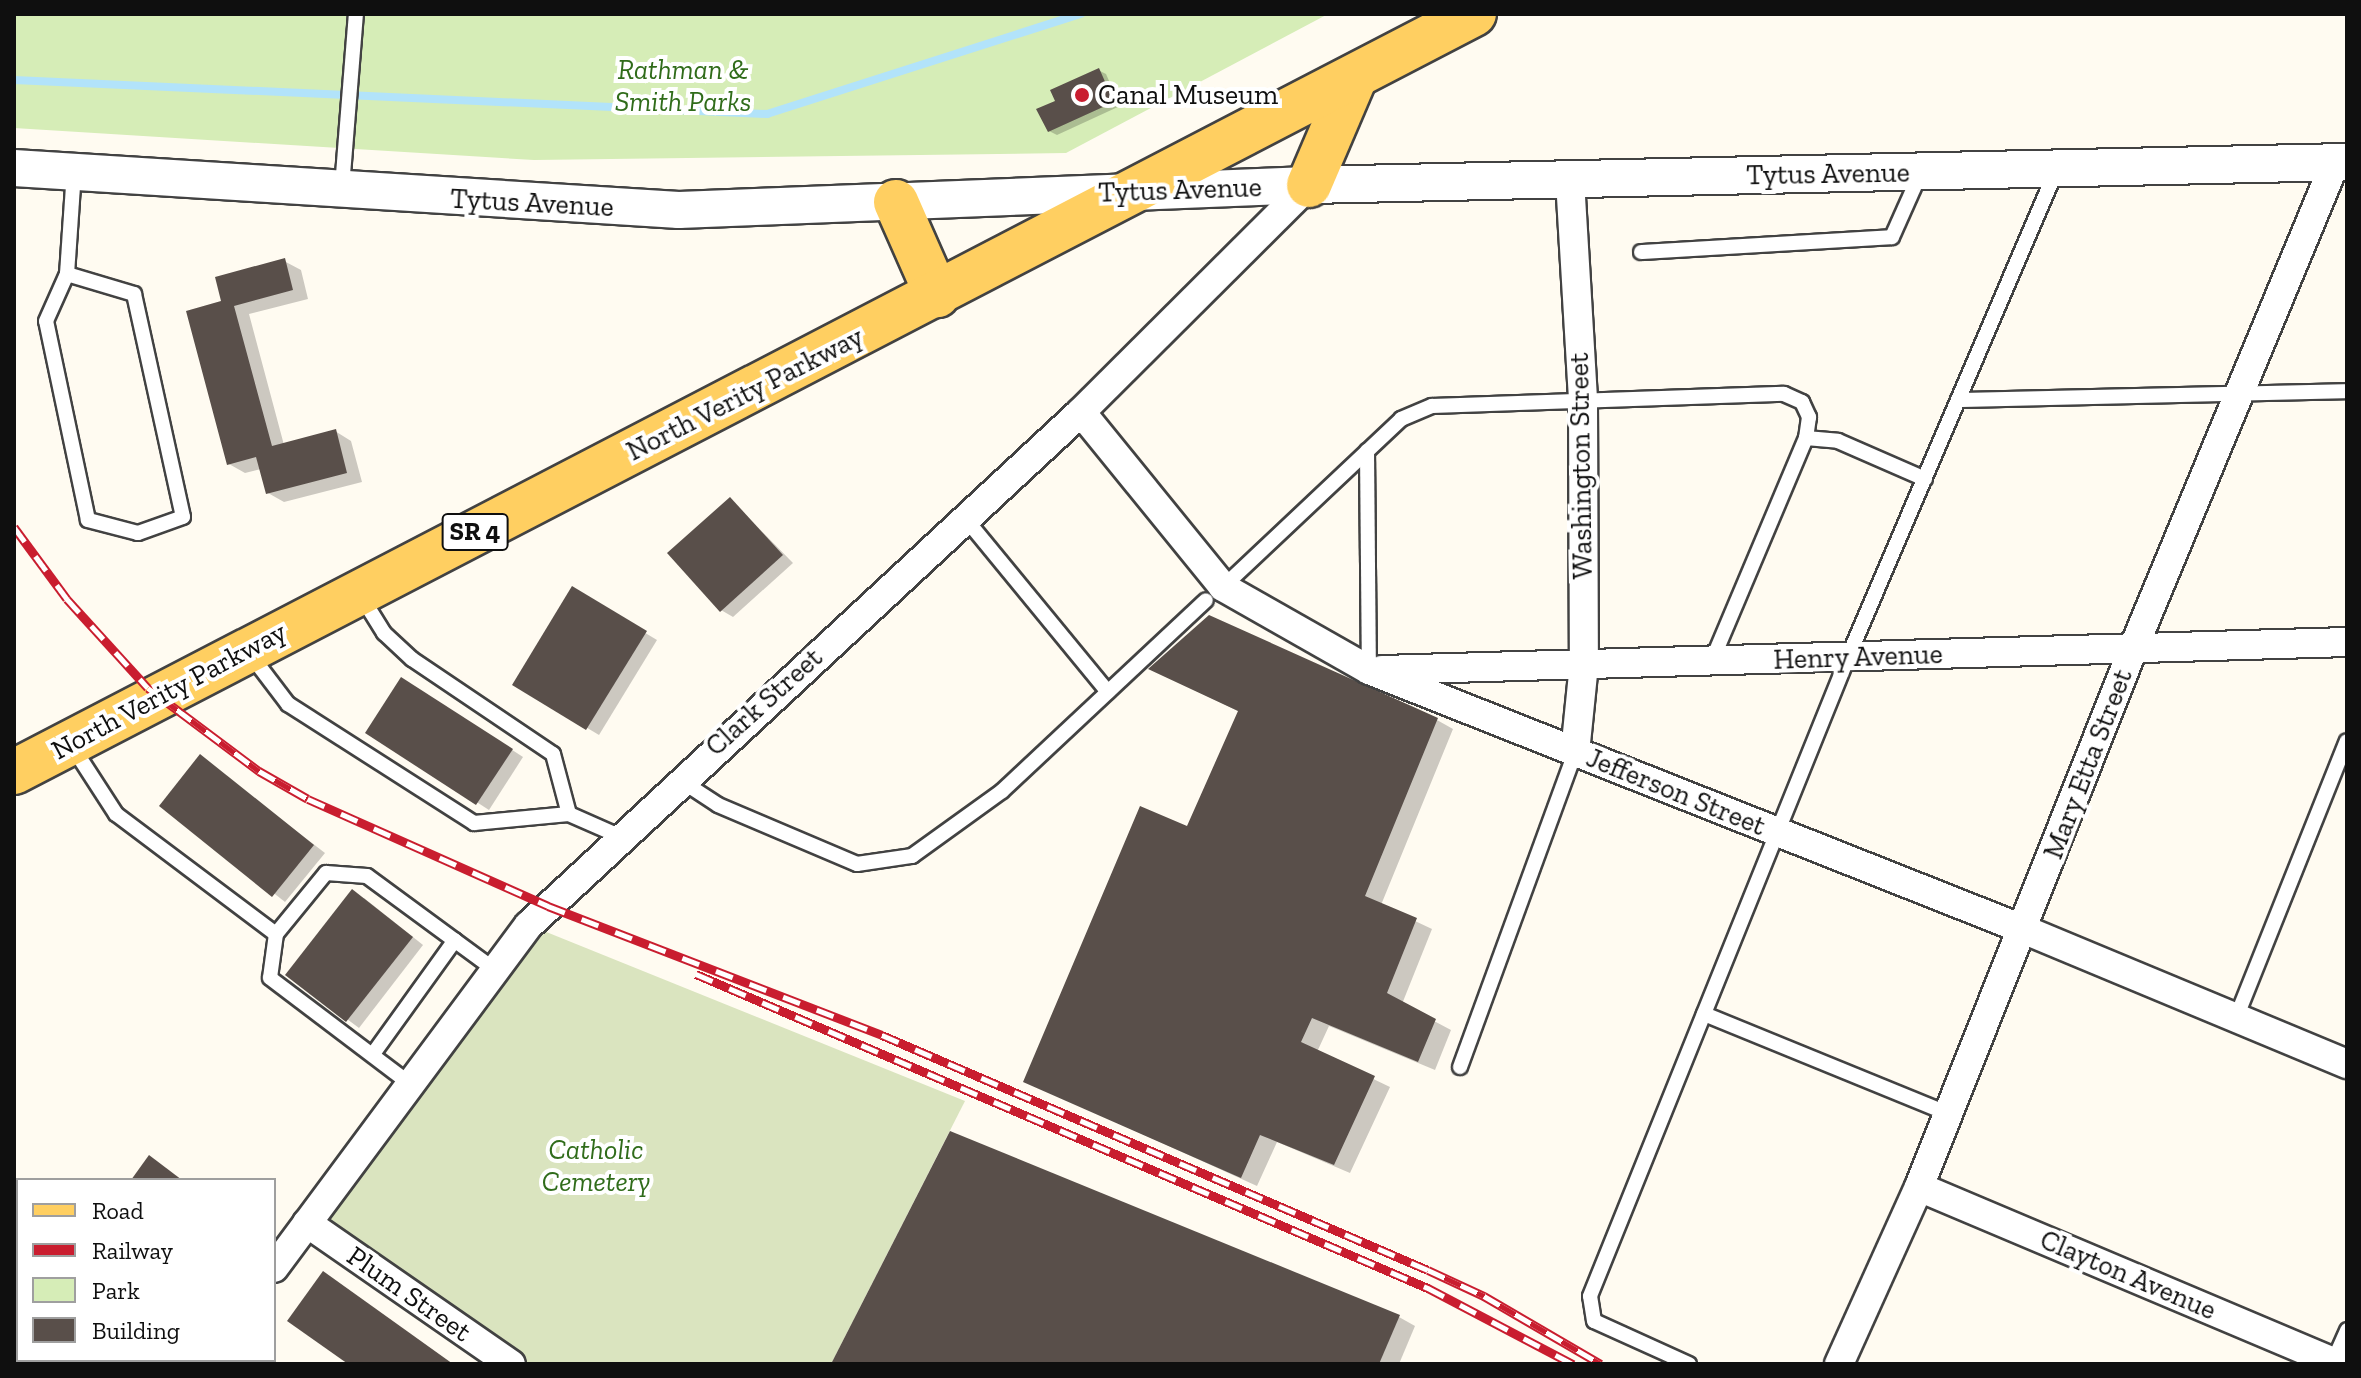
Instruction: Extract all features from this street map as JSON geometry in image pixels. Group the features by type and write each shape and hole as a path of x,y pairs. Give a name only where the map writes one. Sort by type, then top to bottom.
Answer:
{"main road":[{"name":"North Verity Parkway","path":"14,772 1139,192 1474,14"},
{"path":"1309,185 1355,77"},
{"path":"896,202 937,295"}],"street":[{"name":"Tytus Avenue","path":"14,168 679,210 1309,185 2341,162"},
{"name":"Mary Etta Street","path":"1839,1364 1919,1187 2025,930 2133,649 2238,390 2341,162"},
{"name":"Washington Street","path":"1570,180 1583,402 1584,664 1575,752"},
{"name":"Clark Street","path":"276,1265 529,925 679,780 1081,412 1309,185"},
{"name":"Jefferson Street","path":"1081,412 1214,594 1369,670 2025,930 2347,1064"},
{"name":"Henry Avenue","path":"1369,670 2347,642"},
{"name":"Clayton Avenue","path":"1919,1187 2335,1363"},
{"name":"Plum Street","path":"307,1223 511,1364"}],"lane":[{"path":"341,191 356,14"},
{"path":"1689,1364 1594,1321 1590,1296 1848,657 2056,169"},
{"path":"67,274 134,294 183,517 138,533 88,520 46,321 67,274 75,172"},
{"path":"1641,252 1892,237 1921,172"},
{"path":"1958,400 2238,390 2347,391"},
{"path":"679,780 718,805 857,864 912,856 1002,791 1401,419 1432,406 1784,394 1802,402 1809,417 1806,438 1712,661"},
{"path":"1806,438 1838,441 1925,479"},
{"path":"1367,451 1369,670"},
{"path":"965,518 1108,692"},
{"path":"359,592 384,633 412,659 553,754 569,814"},
{"path":"247,651 288,704 474,823 569,814 619,836"},
{"path":"2236,1018 2347,741"},
{"path":"70,744 116,814 276,934"},
{"path":"1460,1067 1575,752"},
{"path":"410,1084 270,978 276,934 326,873 367,876 495,970"},
{"path":"373,1054 455,940"},
{"path":"1704,1014 1949,1114"},
{"path":"2335,1363 2347,1330"}],"green space":[{"name":"Rathman & Smith Parks","path":"14,14 1328,14 1066,153 534,160 14,128"},
{"name":"Catholic Cemetery","path":"529,925 965,1101 831,1364 511,1364 307,1223"}],"building":[{"name":"Canal Museum","path":"1099,68 1114,102 1048,132 1036,109 1055,101 1050,90"},
{"path":"285,258 293,290 234,306 272,446 336,429 347,473 266,494 256,457 227,465 186,311 221,301 215,277"},
{"path":"730,497 783,555 720,612 667,553"},
{"path":"572,586 647,631 586,730 512,685"},
{"path":"1209,615 1438,718 1365,896 1417,918 1387,993 1436,1019 1418,1062 1312,1018 1301,1042 1375,1076 1334,1165 1260,1135 1241,1178 1023,1082 1140,806 1187,826 1238,711 1148,669"},
{"path":"401,677 513,749 476,805 365,733"},
{"path":"200,754 314,845 272,897 159,806"},
{"path":"352,889 413,937 346,1022 285,975"},
{"path":"950,1131 1400,1315 1379,1364 831,1364"},
{"path":"149,1155 179,1178 132,1178"},
{"path":"323,1271 453,1364 348,1364 287,1321"}],"waterway":[{"path":"14,80 767,114 1081,14"}],"railway":[{"path":"14,527 67,599 148,688 259,771 308,799 548,906 882,1035 1428,1270 1484,1296 1601,1364"},
{"path":"696,974 1428,1288 1573,1364"}],"place":[{"name":"Canal Museum","path":"1082,95"}]}
